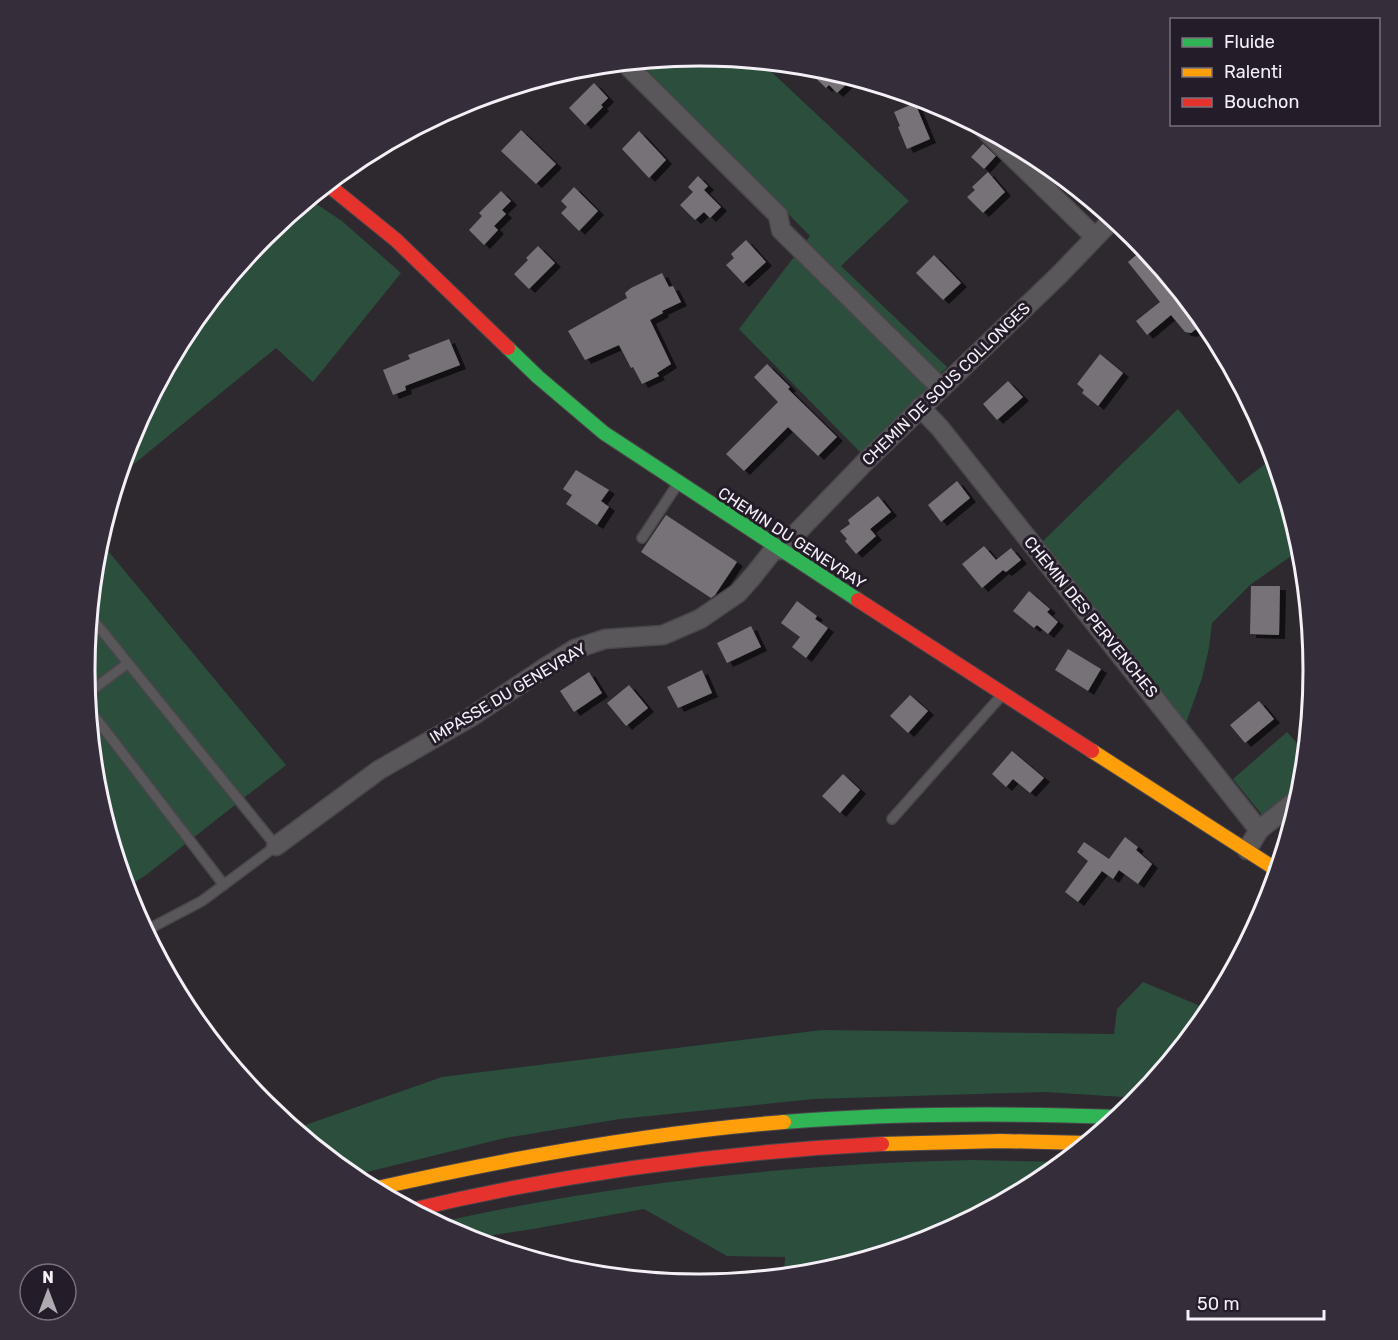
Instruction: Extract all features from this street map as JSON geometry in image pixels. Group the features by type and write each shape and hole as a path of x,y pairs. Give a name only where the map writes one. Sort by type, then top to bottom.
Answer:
{"main road":[{"name":"CHEMIN DU GENEVRAY","path":"333,189 404,247 509,350 604,433 1270,866"},
{"path":"386,1186 540,1153 625,1138 714,1127 792,1120 980,1112 1105,1117"},
{"path":"423,1207 507,1189 631,1167 798,1148 969,1141 1074,1143"}],"street":[{"path":"632,70 778,215 781,230 940,388"},
{"path":"1005,150 1095,237"},
{"name":"CHEMIN DE SOUS COLLONGES","path":"778,548 940,388 1052,282 1107,225"},
{"name":"CHEMIN DES PERVENCHES","path":"920,408 940,428 1259,830"},
{"name":"IMPASSE DU GENEVRAY","path":"276,846 379,770 471,717 561,657 590,643 605,639 663,635 700,619 738,593 778,548"},
{"path":"1247,850 1259,830 1286,808"}],"lane":[{"path":"642,538 678,483"},
{"path":"97,624 276,846 189,909 153,927"},
{"path":"95,688 128,663"},
{"path":"892,819 1004,694"},
{"path":"97,720 224,885"}],"green space":[{"path":"699,66 770,70 909,201 841,266 947,367 862,454 739,329 810,236 645,68"},
{"path":"316,204 342,221 401,273 313,382 276,348 130,467 157,403 197,334 245,272 272,243"},
{"path":"1178,409 1239,484 1266,463 1292,556 1250,585 1212,623 1202,678 1186,723 1041,543"},
{"path":"107,550 286,765 134,883 116,826 100,749 96,710 96,630"},
{"path":"1287,732 1298,745 1290,793 1263,816 1233,779"},
{"path":"1143,982 1201,1006 1178,1038 1126,1097 1045,1092 814,1099 620,1119 505,1138 364,1173 303,1126 442,1077 822,1030 1114,1034 1117,1009"},
{"path":"973,1160 1049,1162 1001,1193 930,1228 855,1253 784,1268 785,1257 727,1256 644,1209 488,1236 450,1220 570,1197 703,1178 904,1162"}],"building":[{"path":"815,78 846,85 837,93 829,85 826,88"},
{"path":"594,83 608,98 601,105 603,107 585,125 569,108"},
{"path":"911,105 917,107 930,139 907,149 894,112"},
{"path":"521,130 556,164 536,184 501,151"},
{"path":"639,131 666,160 649,178 622,149"},
{"path":"983,144 996,156 984,169 971,157"},
{"path":"988,172 1005,192 983,213 967,197 975,190 972,187"},
{"path":"698,176 708,186 704,190 721,207 710,218 704,212 695,220 680,205 693,192 688,187"},
{"path":"574,187 598,211 579,231 561,213 567,207 561,201"},
{"path":"501,191 511,201 502,210 506,214 494,226 498,230 484,245 469,230 482,216 479,213"},
{"path":"746,240 766,262 743,283 726,265 734,258 731,254"},
{"path":"538,246 555,263 529,289 514,274"},
{"path":"934,255 961,283 943,300 916,273"},
{"path":"1137,255 1178,302 1197,328 1191,333 1185,332 1171,315 1147,335 1136,321 1160,302 1128,262"},
{"path":"662,273 669,287 673,286 681,302 650,320 671,364 657,373 659,376 642,384 619,345 585,360 568,331 627,298 625,293 631,288"},
{"path":"449,339 460,365 405,386 406,390 393,395 383,370 410,359 408,355"},
{"path":"1100,354 1123,373 1098,406 1082,393 1084,390 1077,384"},
{"path":"767,364 790,387 788,389 837,437 818,456 788,427 744,471 726,454 778,402 754,377"},
{"path":"1008,381 1023,397 997,420 983,404"},
{"path":"576,470 609,490 601,501 609,507 597,525 566,504 572,495 563,489"},
{"path":"957,481 970,498 941,522 928,505"},
{"path":"878,496 891,512 870,529 876,536 856,554 840,531 850,524 848,520"},
{"path":"666,515 737,562 711,598 641,552"},
{"path":"984,546 996,560 1011,548 1021,560 1006,572 1003,570 982,588 962,564"},
{"path":"1251,586 1280,586 1279,635 1250,634"},
{"path":"1029,591 1050,609 1047,612 1058,622 1048,634 1037,625 1034,628 1013,611"},
{"path":"797,601 817,616 815,619 828,628 806,658 792,647 800,637 781,623"},
{"path":"751,626 761,647 727,663 717,643"},
{"path":"1068,649 1101,669 1088,691 1055,670"},
{"path":"702,670 712,693 678,708 667,687"},
{"path":"589,672 602,693 574,712 560,691"},
{"path":"629,685 648,708 626,726 607,703"},
{"path":"910,695 928,711 908,733 890,716"},
{"path":"1259,701 1274,719 1245,743 1230,725"},
{"path":"1012,751 1044,778 1030,793 1013,779 1006,787 992,774"},
{"path":"843,774 860,790 840,813 822,796"},
{"path":"1125,837 1138,847 1136,850 1152,864 1138,884 1119,870 1113,879 1102,871 1078,902 1065,892 1088,861 1077,852 1084,842 1109,859"}],"traffic: fast":[{"path":"508,348 538,377 604,433 858,600"},
{"path":"784,1122 951,1115 1105,1117"}],"traffic: slow":[{"path":"1092,751 1270,866"},
{"path":"386,1186 577,1148 680,1133 784,1122"},
{"path":"882,1144 1001,1141 1075,1143"}],"traffic: jam":[{"path":"333,189 396,240 508,348"},
{"path":"858,600 1092,751"},
{"path":"423,1207 528,1185 645,1166 763,1152 882,1144"}]}
